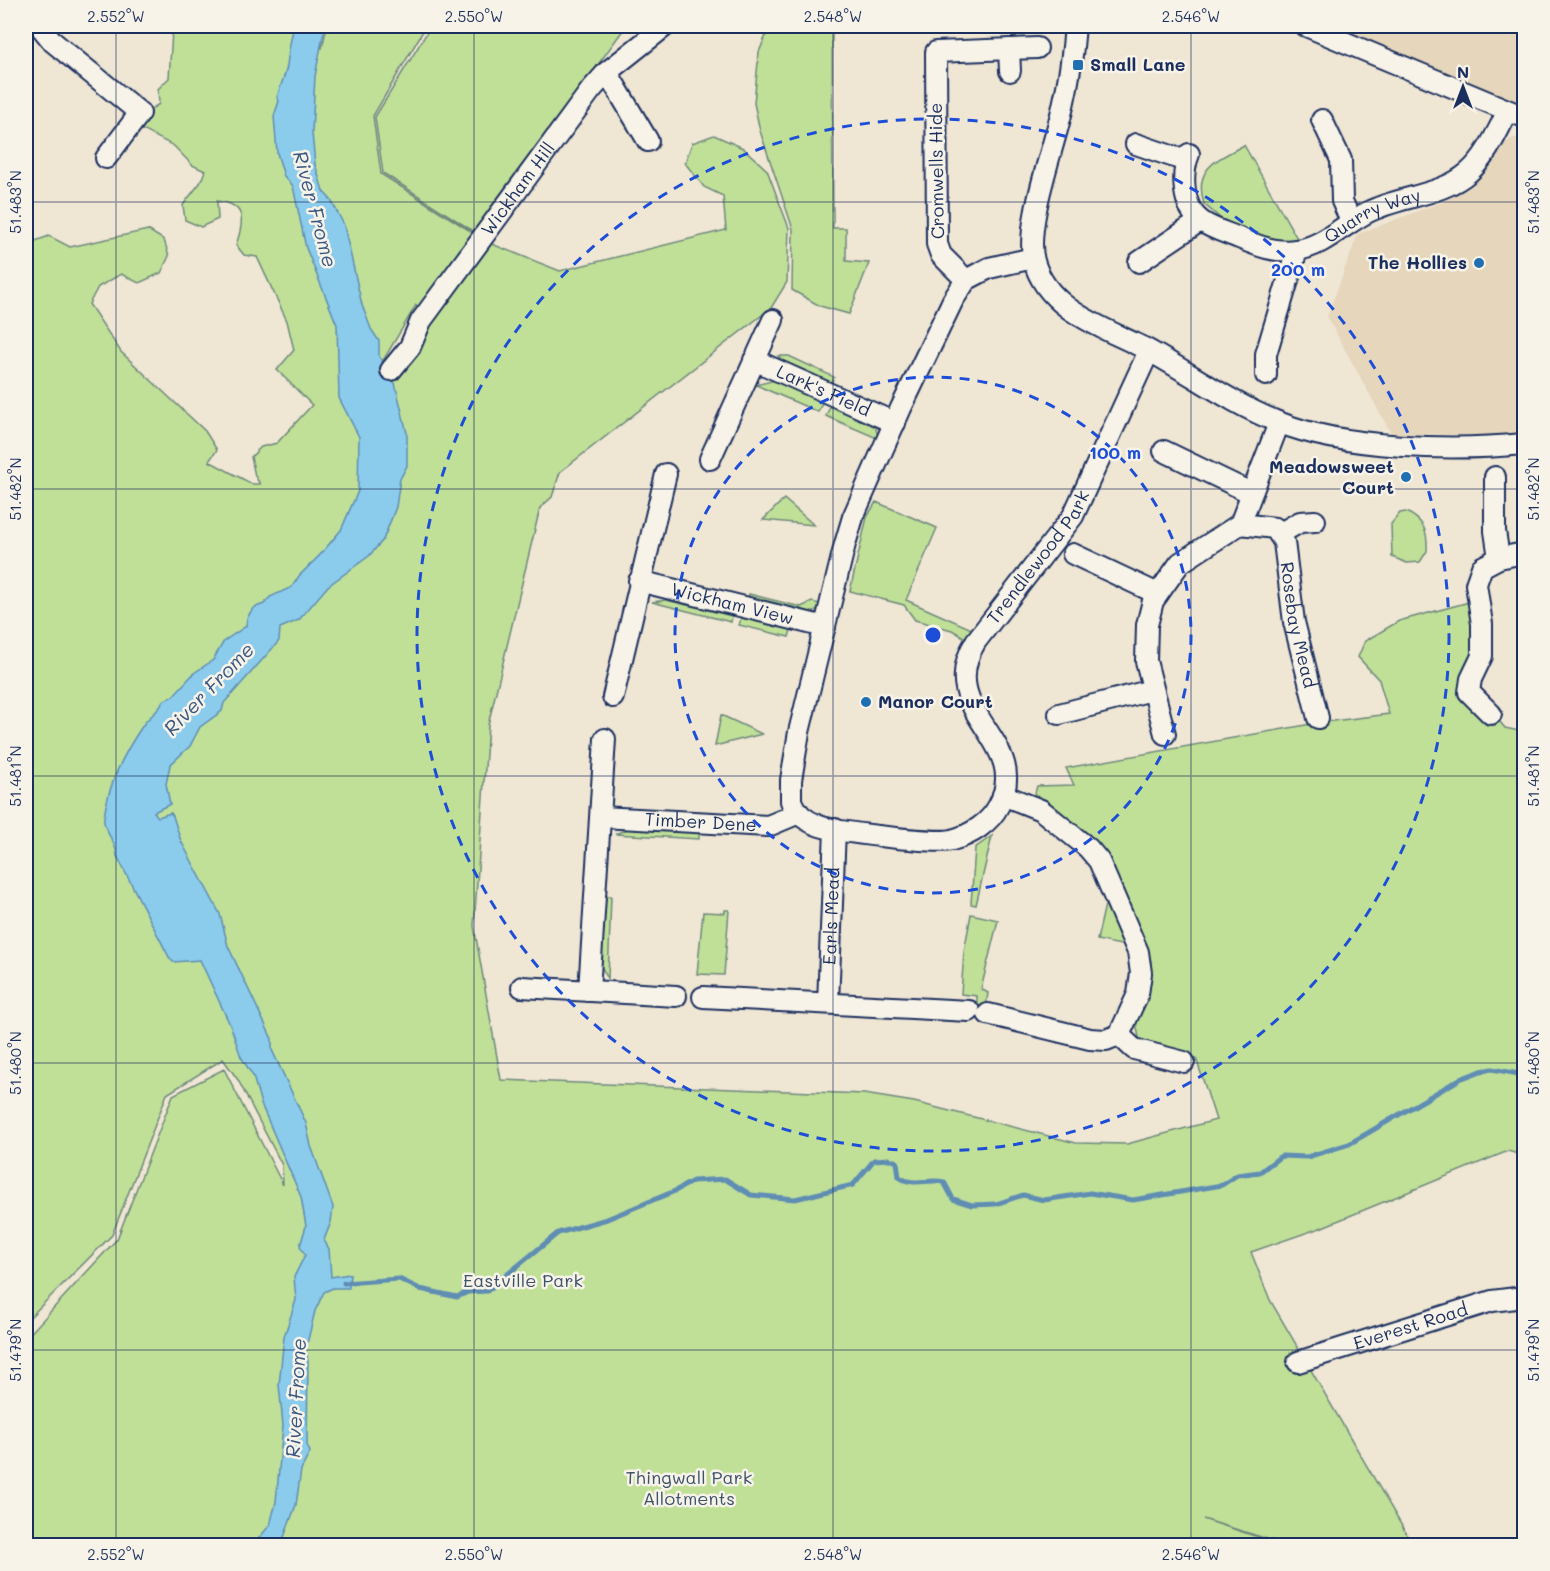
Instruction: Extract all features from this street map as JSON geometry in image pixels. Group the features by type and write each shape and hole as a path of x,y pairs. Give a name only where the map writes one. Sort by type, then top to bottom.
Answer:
{"street":[{"path":"40,26 53,42 140,113 106,158"},
{"name":"Wickham Hill","path":"391,370 410,347 421,321 484,233 607,72 665,26"},
{"path":"1075,26 1064,106 1034,226 1033,258 1046,288 1058,300 1074,312 1149,351 1219,393 1279,423 1351,441 1487,448 1524,444"},
{"path":"1306,26 1516,114"},
{"name":"Cromwells Hide","path":"966,279 941,255 937,244 936,45 1009,49 1037,48"},
{"path":"1009,49 1010,71"},
{"path":"607,72 648,141"},
{"name":"Quarry Way","path":"1200,221 1263,249 1297,250 1324,240 1351,221 1372,210 1445,186 1466,175 1516,114"},
{"path":"1322,120 1341,160 1342,201 1351,221"},
{"path":"1136,144 1187,158 1186,193 1200,221 1139,262"},
{"path":"1266,375 1266,354 1297,250"},
{"path":"703,997 979,1012 1090,1039 1106,1040 1119,1035 1138,994 1141,973 1138,952 1099,861 1088,848 1041,810 1003,795 995,811 982,825 966,835 950,840 818,826 799,813 791,801 790,790 797,742 853,517 953,300 966,279 989,268 1033,258"},
{"name":"Lark's Field","path":"710,459 772,320"},
{"name":"Trendlewood Park","path":"1003,795 1001,757 994,739 967,700 963,678 964,663 976,642 1073,516 1149,351"},
{"name":"Lark's Field","path":"754,360 895,423"},
{"path":"1165,734 1146,661 1147,625 1158,594 1180,563 1240,524 1279,423"},
{"path":"1164,451 1251,492"},
{"path":"613,697 666,474"},
{"path":"1495,477 1495,531 1499,558"},
{"path":"1240,524 1275,528 1279,534 1300,522 1315,521"},
{"name":"Rosebay Mead","path":"1279,534 1284,542 1294,622 1318,718"},
{"path":"1491,714 1469,692 1471,678 1482,656 1482,624 1476,584 1482,567 1499,558 1524,553"},
{"path":"1073,554 1158,594"},
{"name":"Wickham View","path":"639,581 825,627"},
{"path":"1059,714 1152,690"},
{"path":"589,991 605,739"},
{"name":"Timber Dene","path":"601,817 768,826 799,813"},
{"name":"Earls Mead","path":"828,1003 835,829"},
{"path":"522,987 676,996"},
{"path":"1119,1035 1134,1049 1184,1062"},
{"name":"Everest Road","path":"1298,1362 1492,1300 1524,1297"}],"shaded area":[{"path":"1339,26 1524,26 1524,107 1387,50"},
{"path":"1514,138 1524,138 1524,437 1391,433 1327,317 1358,234 1442,202 1471,187 1493,164 1506,142"}],"green space":[{"name":"Eastville Park","path":"176,26 318,26 309,33 322,48 327,26 426,26 373,116 381,174 475,234 474,237 560,271 726,230 723,196 704,187 685,163 692,143 714,135 743,148 767,170 789,228 787,282 771,308 560,472 552,497 540,508 488,725 474,926 501,1080 864,1094 914,1102 1076,1143 1127,1144 1216,1120 1196,1058 1150,1048 1139,1038 1136,1022 1149,982 1151,961 1104,850 1074,822 1034,797 1037,786 1074,785 1066,768 1317,723 1389,714 1379,680 1358,657 1365,641 1399,621 1484,598 1492,642 1480,688 1484,703 1505,728 1524,732 1524,1156 1508,1151 1320,1228 1251,1252 1270,1300 1413,1545 1287,1545 1203,1519 1282,1545 247,1546 246,1541 241,1546 26,1545 26,1338 117,1239 173,1095 224,1069 283,1185 282,1165 238,1080 223,1059 167,1094 112,1235 26,1321 27,244 49,236 70,247 148,230 164,240 169,256 161,273 139,283 121,274 98,287 89,304 121,352 205,431 217,450 209,461 252,484 260,484 255,476 251,457 261,447 277,443 312,405 277,370 294,350 287,321 257,257 244,255 236,245 241,229 241,216 238,210 227,203 217,201 218,219 201,227 185,220 183,205 200,183 205,171 192,165 174,146 139,128 145,113 159,104 158,89 169,78 172,32","holes":["416,305 434,317 390,380 379,362 384,359"]},
{"path":"431,26 626,26 476,233 383,173 375,117"},
{"path":"770,26 832,26 833,228 846,228 846,261 869,263 849,314 820,306 792,290 793,229 760,131 754,103 759,52"},
{"path":"1244,145 1299,242 1264,240 1221,219 1204,204 1201,192 1205,173 1225,155"},
{"path":"778,356 789,356 834,377 830,386 788,367"},
{"path":"775,380 823,401 818,412 756,385"},
{"path":"831,404 870,422 875,426 879,439 826,416"},
{"path":"784,499 814,525 763,520"},
{"path":"876,502 937,528 906,600 974,630 967,639 952,630 915,620 904,605 850,591 867,517"},
{"path":"1406,512 1421,523 1426,532 1427,551 1420,562 1407,563 1392,557 1391,524 1400,513"},
{"path":"749,594 801,607 812,602 823,605 809,615 748,602"},
{"path":"666,600 732,616 731,622 652,602"},
{"path":"741,618 791,630 789,637 739,625"},
{"path":"721,715 762,734 715,746"},
{"path":"630,828 699,831 699,839 615,834"},
{"path":"992,836 976,905 971,904 975,848"},
{"path":"601,896 611,896 608,979 600,964"},
{"path":"1107,896 1130,947 1097,940"},
{"path":"725,910 729,910 724,975 697,974 703,912 725,913"},
{"path":"971,914 998,920 981,989 988,993 986,1008 977,1007 977,996 961,994 964,952"}],"water":[{"name":"River Frome","path":"294,26 325,26 315,76 312,133 315,164 323,191 331,200 344,225 362,305 371,329 379,341 379,356 395,383 407,433 407,466 400,479 396,507 383,540 369,556 328,586 299,620 280,628 279,641 224,703 222,711 200,727 190,746 170,765 166,784 170,804 154,812 158,817 171,813 173,816 181,841 220,914 228,946 272,1039 272,1050 306,1123 311,1146 333,1207 331,1222 324,1240 329,1249 331,1277 350,1274 349,1288 333,1288 324,1292 315,1311 306,1348 308,1362 307,1445 310,1452 301,1470 296,1505 281,1545 253,1545 270,1525 276,1502 283,1425 279,1385 284,1337 296,1300 294,1277 305,1255 300,1246 306,1226 301,1197 261,1104 253,1076 241,1057 231,1027 200,960 173,962 169,957 117,856 115,846 105,827 104,817 118,768 145,722 163,701 173,696 194,673 213,660 224,641 246,626 247,618 253,608 292,587 299,576 341,530 358,491 359,437 339,398 337,325 306,248 293,186 284,176 277,153 274,116 279,101 277,98 287,68"}],"waterway":[{"path":"344,1283 399,1279 420,1289 457,1297 468,1292 487,1291 558,1233 607,1219 675,1191 693,1181 725,1179 751,1195 795,1199 853,1185 874,1160 889,1159 897,1162 899,1177 904,1180 944,1182 953,1199 972,1205 996,1204 1023,1195 1044,1200 1090,1193 1133,1200 1222,1185 1237,1175 1260,1172 1281,1156 1307,1157 1349,1144 1460,1079 1481,1071 1492,1069 1524,1075"}],"place":[{"name":"Small Lane","path":"1078,65"},
{"name":"The Hollies","path":"1479,263"},
{"name":"Meadowsweet Court","path":"1406,477"},
{"name":"Manor Court","path":"866,702"}],"park label":[{"name":"Thingwall Park Allotments","path":"689,1488"}]}
